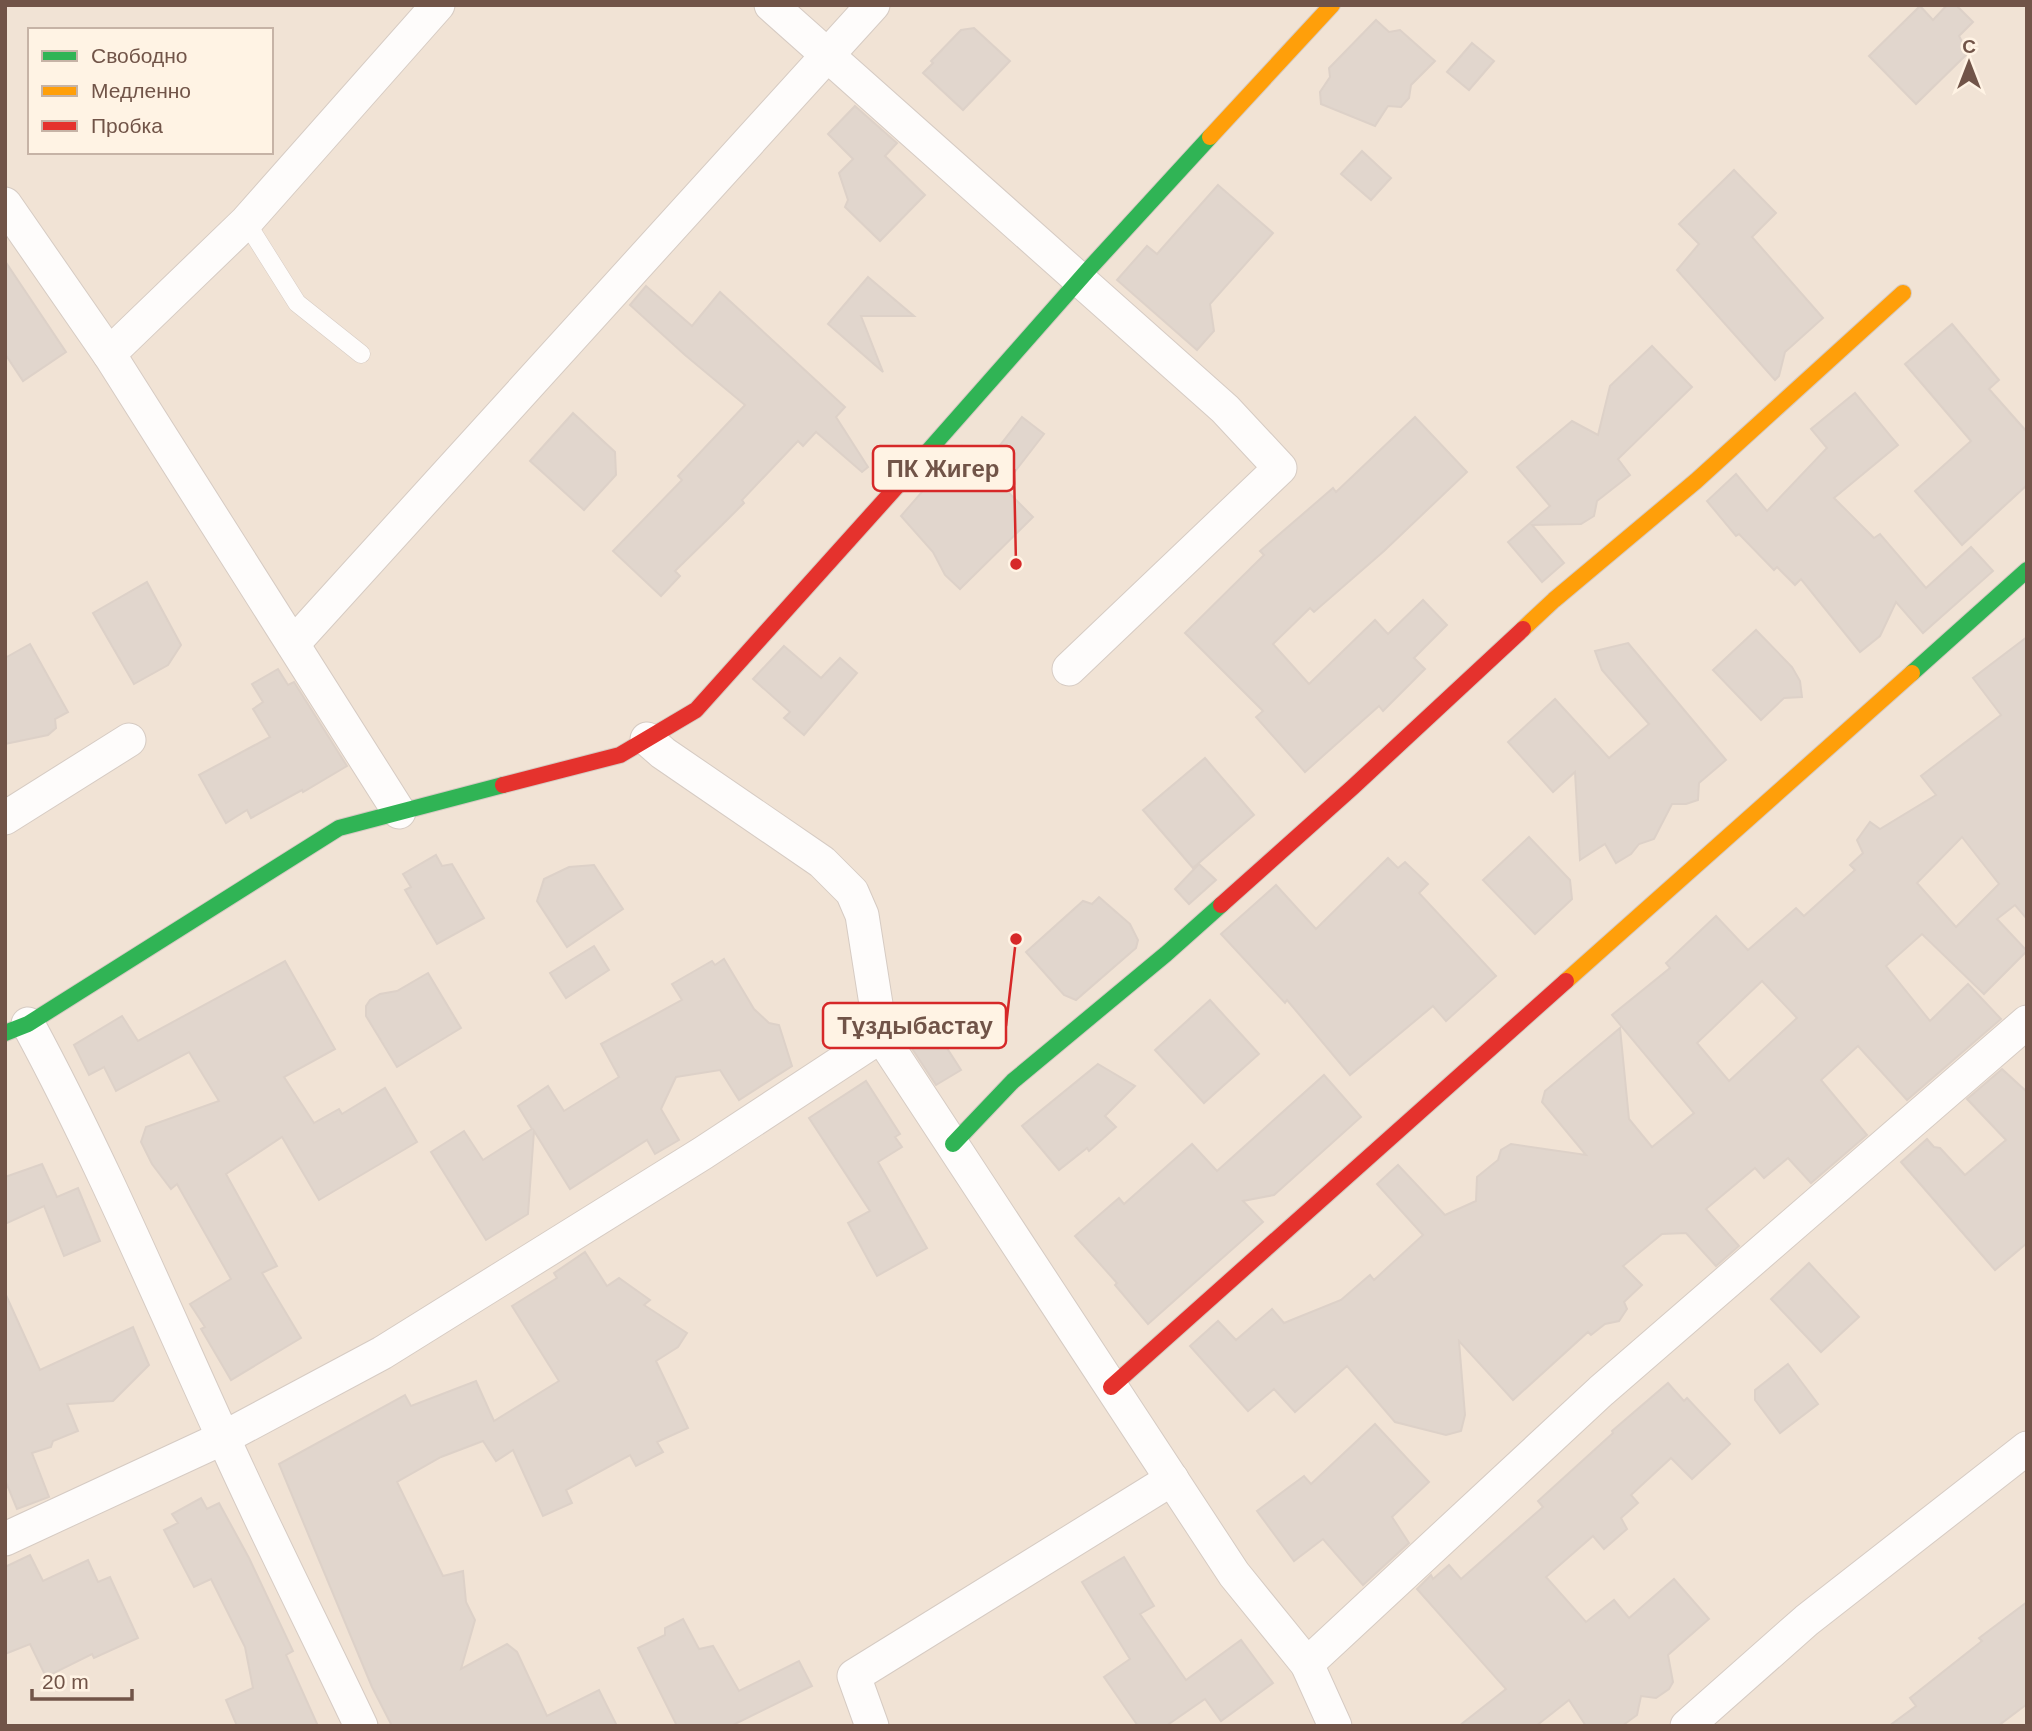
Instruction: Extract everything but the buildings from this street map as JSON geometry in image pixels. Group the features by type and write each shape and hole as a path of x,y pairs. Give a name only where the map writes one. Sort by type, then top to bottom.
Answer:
{"street":[{"path":"109,354 246,222 438,5"},
{"path":"771,5 1225,409 1280,468 1069,669"},
{"path":"293,644 873,5"},
{"path":"361,1726 223,1438 139,1251 53,1070 17,1028 339,828 620,755 696,710 1079,281 1332,5"},
{"path":"5,204 109,354 399,811"},
{"path":"953,1144 1013,1081 1166,954 1353,787 1554,600 1696,481 1903,293"},
{"path":"1111,1387 2027,570"},
{"path":"647,739 663,753 822,862 852,892 862,915 881,1036 1234,1574 1307,1664 1335,1726"},
{"path":"5,818 129,740"},
{"path":"1307,1664 1601,1391 2027,1022"},
{"path":"5,1539 223,1438 382,1353 703,1153 881,1036"},
{"path":"1687,1726 1807,1620 2027,1448"},
{"path":"872,1726 854,1676 1172,1479"}],"lane":[{"path":"246,222 297,303 362,354"}],"shaded area":[{"path":"5,5 2027,5 2027,1726 5,1726"}],"traffic: fast":[{"path":"900,483 1088,270 1210,137"},
{"path":"1912,673 2027,570"},
{"path":"5,1033 28,1024 339,828 503,785"},
{"path":"953,1144 1013,1081 1221,905"}],"traffic: slow":[{"path":"1210,137 1332,5"},
{"path":"1523,629 1696,481 1903,293"},
{"path":"1566,981 1912,673"}],"traffic: jam":[{"path":"503,785 620,755 696,710 900,483"},
{"path":"1221,905 1523,629"},
{"path":"1111,1387 1566,981"}],"place":[{"name":"ПК Жигер","path":"1016,564"},
{"name":"Тұздыбастау","path":"1016,939"}]}
